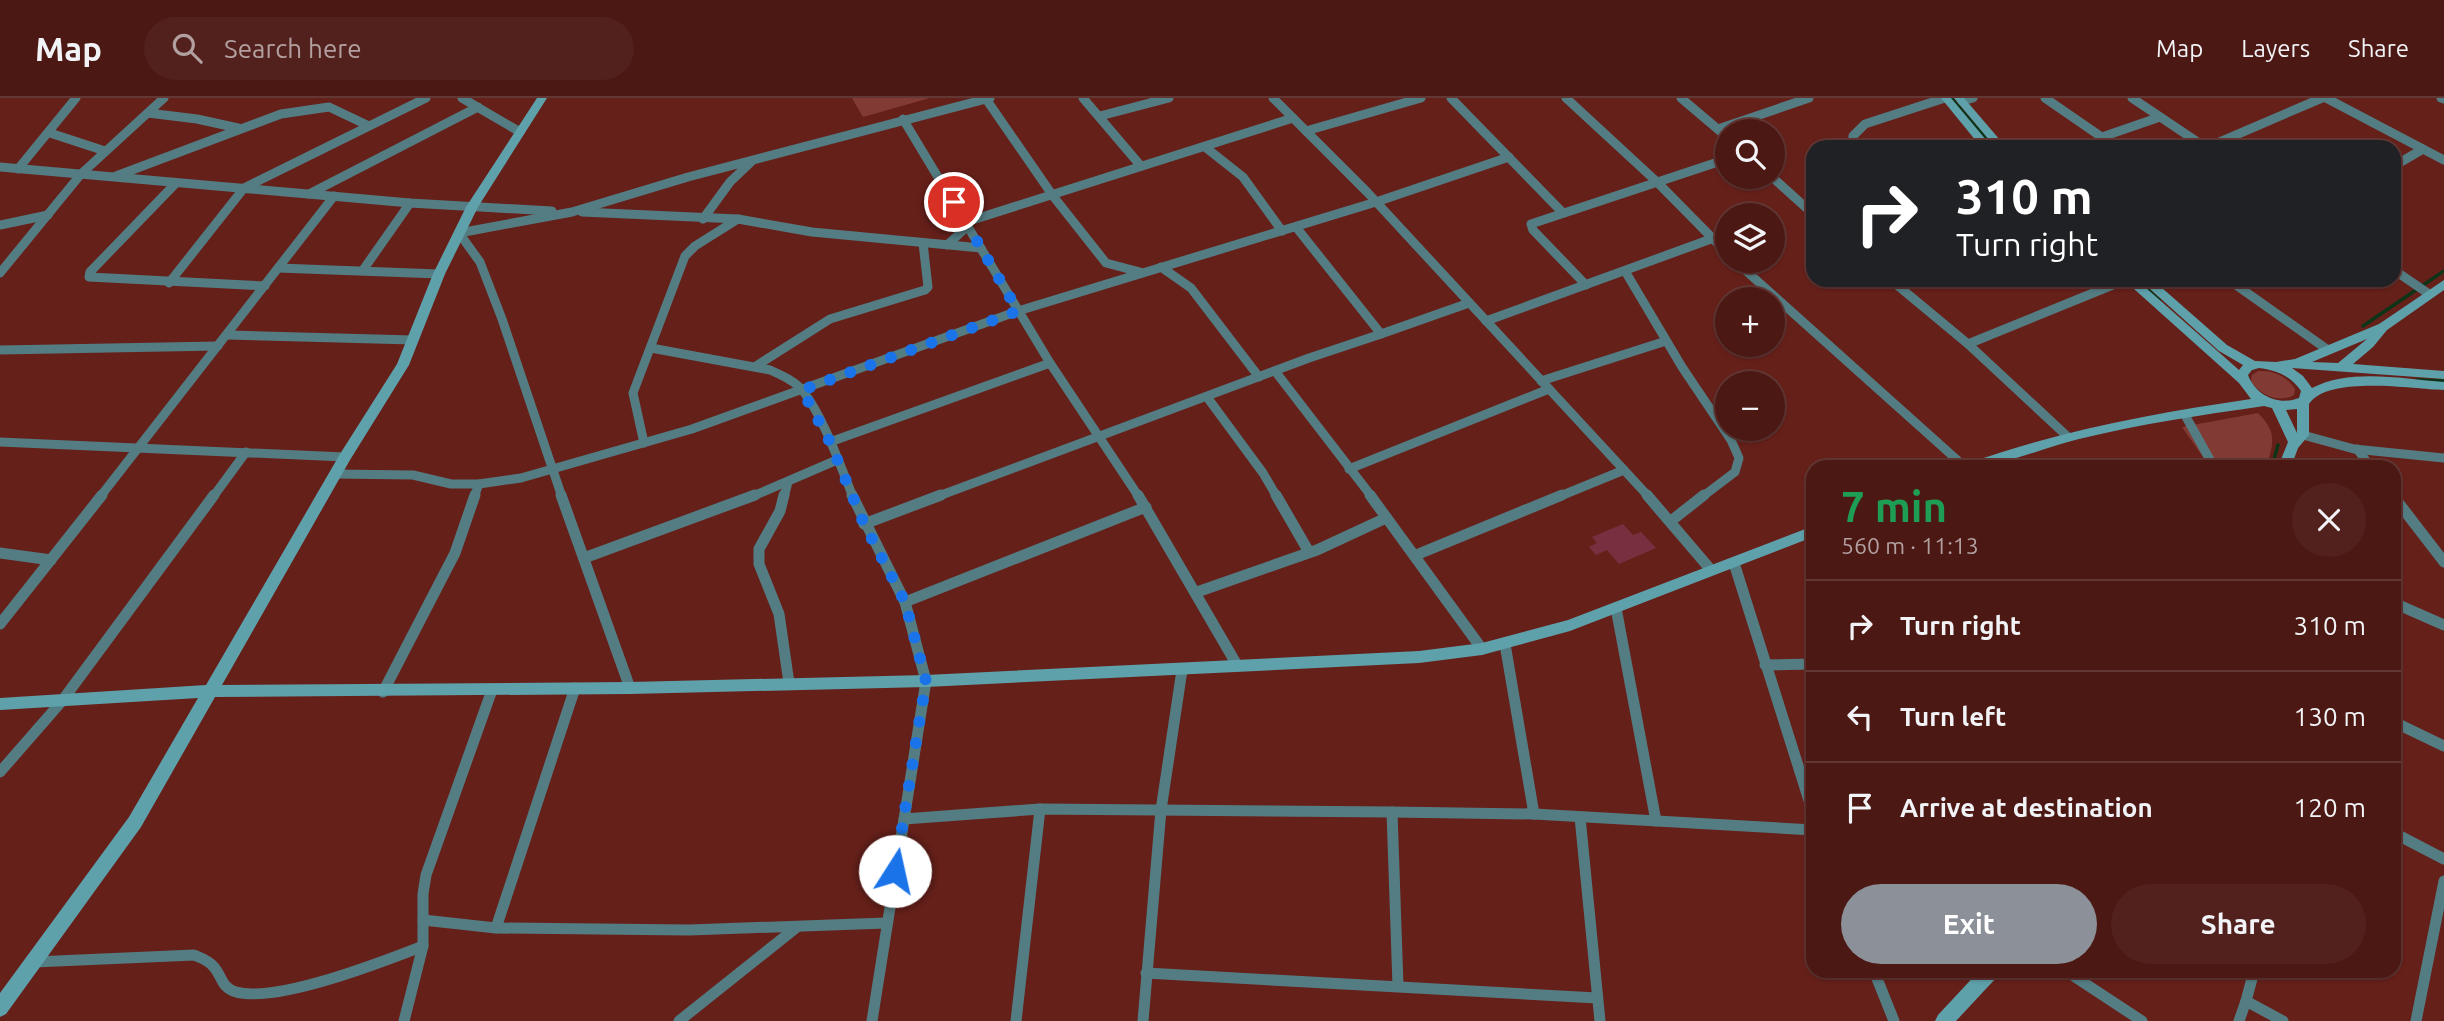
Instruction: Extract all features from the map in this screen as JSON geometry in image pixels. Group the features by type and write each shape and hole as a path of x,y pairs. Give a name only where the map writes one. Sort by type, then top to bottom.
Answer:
{"street":[{"path":"18,169 76,98"},
{"path":"0,273 81,174 164,98"},
{"path":"169,283 244,188 426,98"},
{"path":"462,98 520,132"},
{"path":"1,1006 135,821 335,474 403,365 439,274 472,207 542,98"},
{"path":"459,233 572,212 754,159 988,98 1053,196 1106,263 1143,273"},
{"path":"1083,98 1140,165"},
{"path":"1100,116 1169,98"},
{"path":"1273,98 1376,202 1671,521 1711,570"},
{"path":"1306,131 1394,101 1421,98"},
{"path":"1451,98 1563,213"},
{"path":"1566,98 1657,183 1715,242"},
{"path":"1681,98 1715,126"},
{"path":"1747,119 1809,98"},
{"path":"1853,140 1853,136 1865,124 1946,98 1981,140"},
{"path":"2045,98 2106,140"},
{"path":"2132,98 2196,140"},
{"path":"2224,140 2324,98 2444,160"},
{"path":"1964,99 1996,140"},
{"path":"112,177 281,114 329,107 367,125"},
{"path":"309,194 478,107"},
{"path":"148,113 197,119 238,128"},
{"path":"2102,137 2160,117"},
{"path":"947,245 967,224 1140,165 1293,118"},
{"path":"903,119 1050,363 1146,507 1237,665"},
{"path":"50,133 105,151"},
{"path":"1205,147 1243,177 1282,231"},
{"path":"2401,162 2423,149"},
{"path":"335,474 412,475 451,484 504,482 743,412 1018,311 1376,202 1509,157"},
{"path":"703,219 730,183 754,159"},
{"path":"1586,285 1530,226 1715,163"},
{"path":"0,167 410,203 738,219 793,229 981,248"},
{"path":"176,183 88,275 169,283 265,286"},
{"path":"1785,189 1806,208"},
{"path":"0,624 334,196"},
{"path":"363,270 410,203"},
{"path":"0,225 48,215"},
{"path":"644,443 633,393 685,256 695,246 738,219"},
{"path":"1296,227 1381,334"},
{"path":"459,233 480,262 502,319 550,469 630,688"},
{"path":"1486,321 1711,239"},
{"path":"756,366 830,319 925,290 928,287 923,243"},
{"path":"1101,286 1106,263"},
{"path":"1161,267 1191,288 1259,377"},
{"path":"278,268 439,274"},
{"path":"1625,271 1666,341 1731,440 1739,458 1735,472 1671,521"},
{"path":"1748,273 1957,460"},
{"path":"2401,275 2429,294"},
{"path":"2294,364 2383,327 2444,284"},
{"path":"1899,287 1968,344 2068,437"},
{"path":"1968,344 2110,287"},
{"path":"2136,287 2245,385 2271,403 2298,439 2357,449 2444,458"},
{"path":"2154,287 2224,348 2252,365 2294,364 2444,375"},
{"path":"2239,287 2328,350"},
{"path":"864,524 1275,370 1469,303"},
{"path":"1990,460 2068,437 2232,406 2271,403 2291,407 2369,344 2383,327"},
{"path":"228,335 413,340"},
{"path":"1349,469 1545,385 1666,341"},
{"path":"0,350 218,346"},
{"path":"651,348 756,366 784,376 802,390 830,442 864,524 905,602 926,681 872,1021"},
{"path":"830,442 1050,363"},
{"path":"2232,406 2245,385 2243,371 2252,365"},
{"path":"2275,366 2291,373 2305,396 2298,439 2288,460"},
{"path":"1275,370 1416,555 1482,649"},
{"path":"2305,396 2323,387 2343,383 2444,386"},
{"path":"1206,397 1263,473 1309,552"},
{"path":"2185,415 2210,460"},
{"path":"2,444 139,447 345,457"},
{"path":"2357,449 2366,460"},
{"path":"0,772 62,701 246,452"},
{"path":"584,558 701,517 837,460"},
{"path":"1416,555 1624,470"},
{"path":"788,482 775,523 760,549 759,564 779,614 789,683"},
{"path":"383,692 455,553 479,484"},
{"path":"2401,506 2444,562"},
{"path":"905,602 1146,507"},
{"path":"1197,592 1309,552 1386,518"},
{"path":"0,704 210,691 383,692 926,681 1419,657 1505,644 1616,607 1806,534"},
{"path":"0,553 51,560"},
{"path":"1734,563 1806,790"},
{"path":"2401,606 2444,625"},
{"path":"1616,607 1656,821"},
{"path":"1505,644 1534,814"},
{"path":"1765,665 1806,664"},
{"path":"1143,1021 1161,810 1182,670"},
{"path":"496,928 575,688"},
{"path":"404,1021 422,946 426,875 492,690"},
{"path":"2401,725 2444,746"},
{"path":"1799,766 1806,766"},
{"path":"904,819 1040,809 1392,812 1534,814 1806,830"},
{"path":"1016,1021 1040,809"},
{"path":"1392,812 1398,986"},
{"path":"1580,817 1600,1021"},
{"path":"2401,837 2444,859"},
{"path":"2416,1021 2444,881"},
{"path":"423,920 496,928 689,930 886,923"},
{"path":"679,1021 746,971 797,927"},
{"path":"34,962 194,956 209,962 219,972 221,983 235,992 256,995 360,970 422,946"},
{"path":"1146,973 1597,998"},
{"path":"1877,978 1894,1021"},
{"path":"1944,1021 1984,978"},
{"path":"2078,978 2142,1021"},
{"path":"2239,1021 2252,978"},
{"path":"2246,1001 2283,1021"}],"shaded area":[{"path":"852,98 930,98 863,117"},
{"path":"2258,371 2284,377 2295,389 2294,395 2282,399 2265,394 2251,381 2252,375"},
{"path":"2258,413 2271,432 2268,460 2205,460 2182,427"}],"building":[{"path":"1623,524 1633,535 1641,532 1656,548 1619,564 1607,550 1596,555 1589,547 1597,543 1592,537"}],"waterway":[{"path":"1951,98 1987,140"},
{"path":"2363,326 2444,271"},
{"path":"2145,287 2159,300"},
{"path":"2417,380 2444,381"},
{"path":"2274,460 2278,445"}],"route":[{"path":"895,871 926,681 905,602 864,524 830,442 802,390 1018,311 954,202"}]}
